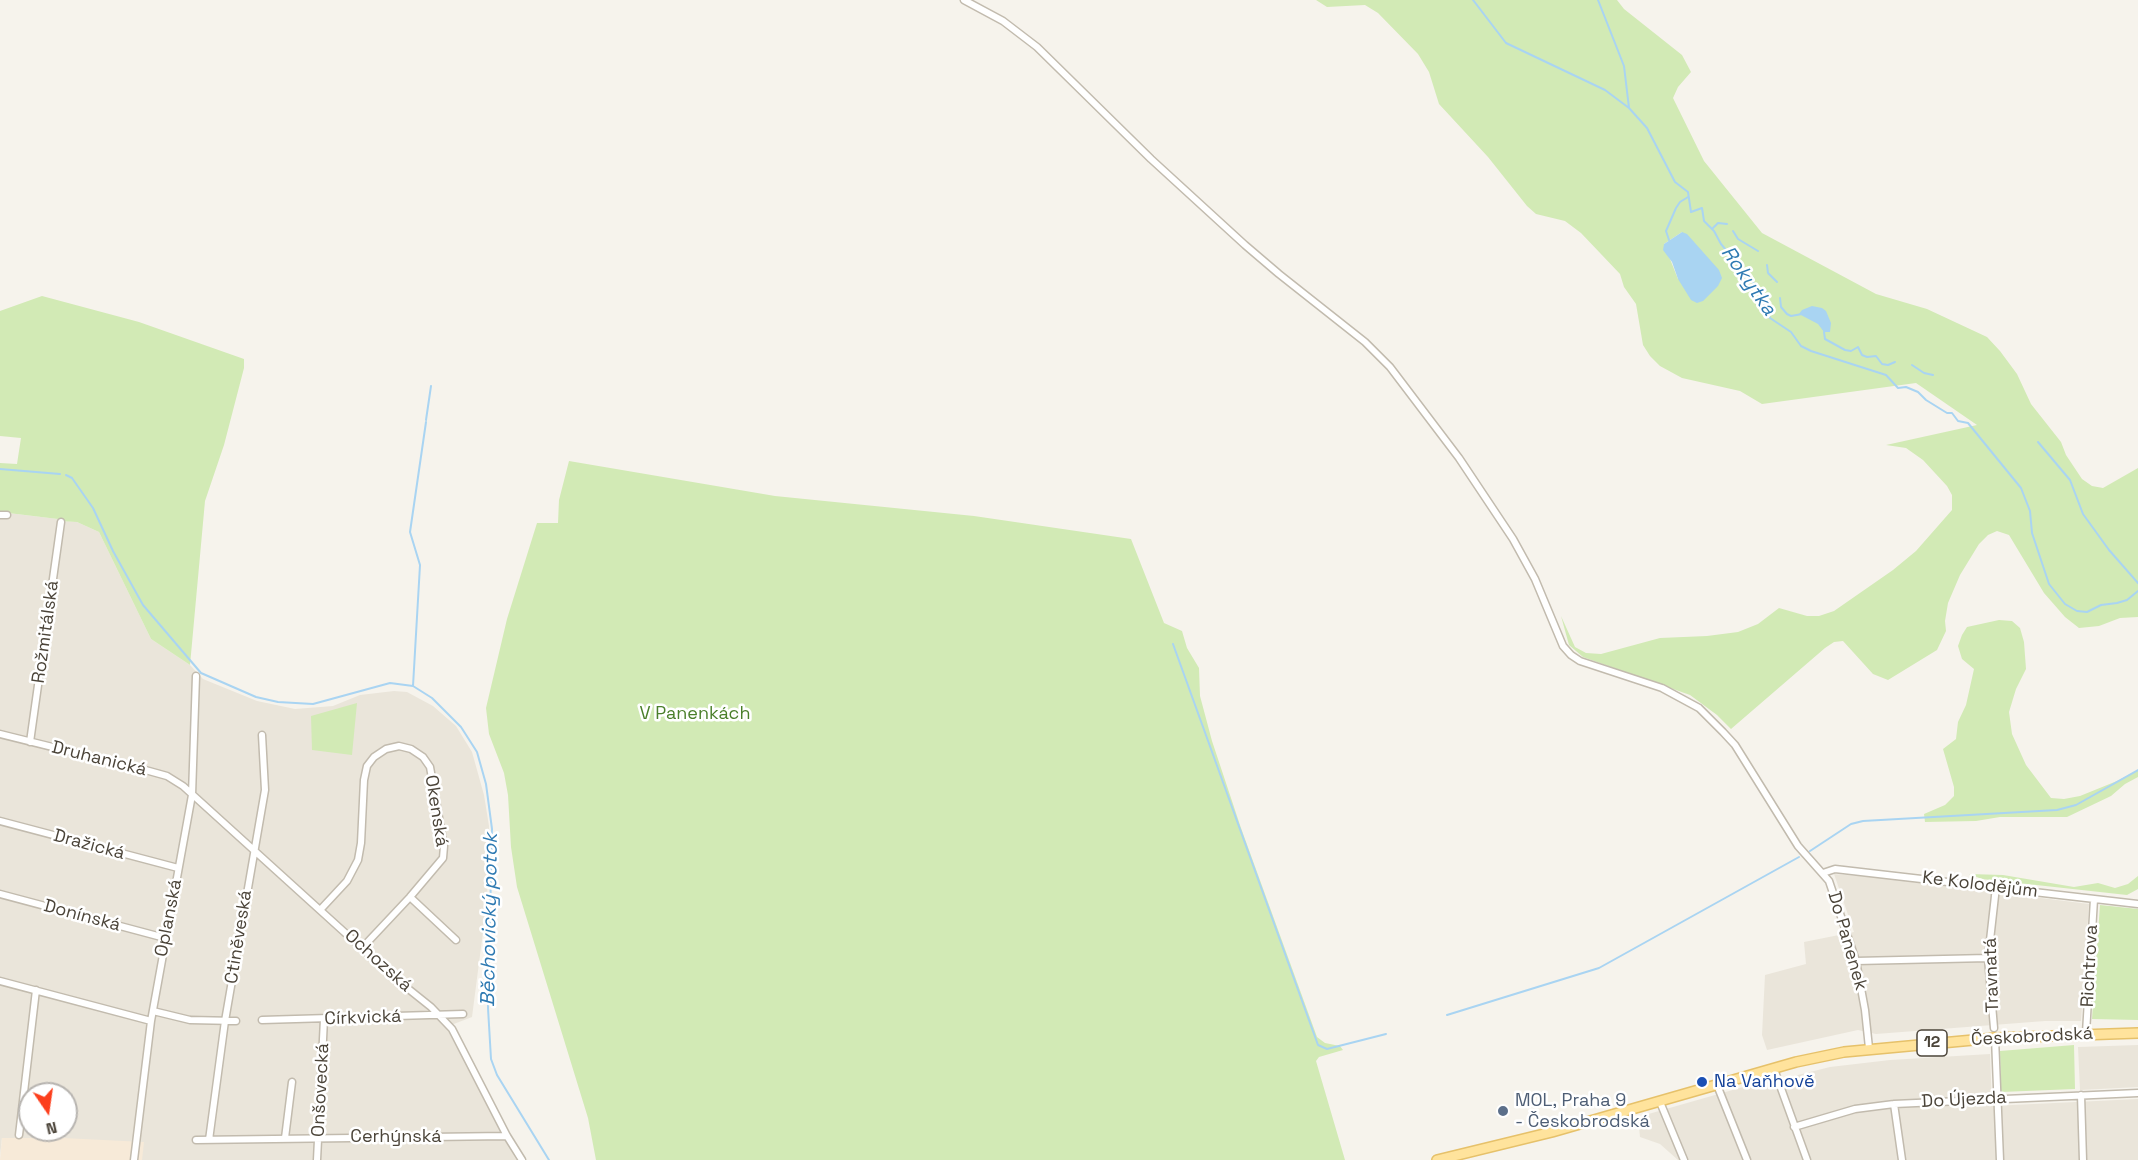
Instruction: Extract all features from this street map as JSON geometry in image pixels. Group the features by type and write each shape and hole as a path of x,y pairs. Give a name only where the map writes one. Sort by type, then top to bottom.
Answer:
{"main road":[{"name":"Českobrodská","path":"1437,1160 1552,1132 1821,1056 1994,1033 2138,1033"}],"street":[{"name":"Do Panenek","path":"964,0 1003,21 1037,47 1152,159 1245,245 1365,342 1390,367 1459,458 1513,539 1535,579 1563,646 1571,655 1580,661 1662,688 1699,708 1735,745 1798,846 1829,881 1856,961 1869,1048"},
{"name":"Rožmitálská","path":"30,742 61,522"},
{"name":"Oplanská","path":"134,1160 151,1021 192,795 196,676"},
{"name":"Druhanická","path":"0,734 167,776 192,795"},
{"name":"Ctiněveská","path":"209,1140 225,1021 265,790 262,735"},
{"name":"Okenská","path":"321,909 347,880 358,860 367,766 374,757 386,749 399,747 411,749 423,757 430,767 444,846 443,858 363,947"},
{"name":"Ochozská","path":"192,795 452,1029 507,1136 522,1160"},
{"name":"Dražická","path":"0,821 178,868"},
{"name":"Ke Kolodějům","path":"1823,873 1835,869 2138,904"},
{"name":"Travnatá","path":"1996,887 1988,958 2000,1160"},
{"name":"Donínská","path":"0,894 165,938"},
{"path":"410,897 456,940"},
{"name":"Richtrova","path":"2086,1034 2094,899"},
{"path":"1856,961 1988,958"},
{"path":"0,981 151,1021"},
{"path":"25,1082 36,990"},
{"path":"153,1011 190,1020 236,1021"},
{"name":"Církvická","path":"262,1020 464,1014"},
{"name":"Onšovecká","path":"317,1160 324,1019"},
{"path":"1774,1069 1807,1160"},
{"path":"285,1138 292,1082"},
{"path":"1717,1085 1747,1160"},
{"name":"Do Újezda","path":"1794,1126 1854,1109 1893,1104 2138,1093"},
{"path":"2081,1095 2083,1160"},
{"path":"1660,1102 1684,1160"},
{"path":"1893,1104 1902,1160"},
{"name":"Cerhýnská","path":"196,1140 507,1136"}],"shaded area":[{"path":"0,512 77,522 99,532 151,639 190,665 203,679 257,701 295,709 333,706 360,695 394,691 407,692 433,706 456,726 472,752 484,795 489,826 487,901 472,1017 446,1027 518,1160 141,1160 27,1142 78,1142 78,1082 18,1082 18,1141 2,1138 0,1156"},
{"path":"1834,874 2089,904 2081,1021 2045,1021 1876,1034 1858,1030 1767,1050 1762,1035 1765,975 1806,964 1804,942 1854,932"},
{"path":"2138,1045 2138,1087 2080,1090 2078,1047"},
{"path":"1990,1054 1992,1106 2138,1099 2138,1160 1678,1160 1660,1144 1640,1137 1638,1117 1771,1079 1782,1079 1830,1067 1890,1060"},
{"path":"2,1138 18,1138 18,1142 78,1142 78,1139 144,1142 142,1160 0,1160"}],"green space":[{"path":"1316,0 1617,0 1624,9 1682,55 1691,72 1678,87 1673,98 1704,161 1762,233 1876,294 1927,309 1987,337 2017,374 2031,404 2061,442 2066,455 2082,479 2092,486 2103,488 2138,468 2138,617 2120,618 2099,626 2079,628 2065,617 2044,593 2009,535 1997,531 1988,535 1979,544 1960,575 1948,603 1946,631 1937,650 1888,680 1873,674 1843,641 1834,642 1731,729 1717,715 1690,695 1583,657 1569,645 1561,616 1575,647 1586,653 1601,654 1660,638 1738,632 1758,624 1779,608 1807,616 1819,616 1834,611 1916,551 1952,510 1952,495 1947,486 1923,460 1906,448 1886,445 1977,425 1916,383 1762,404 1740,391 1682,378 1660,366 1643,345 1636,304 1624,287 1620,274 1581,233 1565,221 1536,214 1527,206 1488,157 1439,104 1429,72 1418,54 1378,13 1365,5 1327,7","holes":["1682,232 1678,279 1664,244"]},
{"path":"42,296 139,322 244,359 244,368 224,445 205,501 190,665 151,639 99,532 77,522 0,512 0,463 17,464 21,438 0,436 0,311"},
{"name":"V Panenkách","path":"569,461 775,496 974,516 1131,539 1164,623 1182,631 1187,648 1199,668 1200,696 1212,741 1317,1037 1325,1043 1340,1046 1343,1050 1319,1057 1316,1061 1345,1160 596,1160 588,1118 517,887 511,847 508,795 504,773 489,734 486,708 507,619 537,523 558,523 559,500"},
{"path":"1999,620 2012,621 2020,628 2024,642 2026,669 2016,689 2009,712 2012,734 2026,765 2051,798 2064,799 2080,796 2138,770 2138,777 2111,796 2067,817 2000,817 1976,821 1925,822 1924,814 1945,805 1954,796 1954,787 1943,749 1956,739 1958,722 1966,705 1974,669 1962,659 1958,646 1962,635 1967,627"},
{"path":"357,703 352,755 312,750 311,716"},
{"path":"1969,874 2003,875 2074,887 2098,883 2115,888 2128,884 2138,876 2138,889 2127,895 1982,879"},
{"path":"2100,905 2138,909 2138,1020 2092,1019"},
{"path":"2074,1045 2075,1089 2001,1092 2000,1051"}],"water":[{"path":"1682,232 1687,234 1719,270 1722,278 1718,286 1703,301 1697,303 1691,300 1678,279 1672,262 1663,250 1664,244"},
{"path":"1812,306 1826,311 1831,323 1830,332 1824,332 1818,324 1799,314 1802,310"}],"waterway":[{"name":"Rokytka","path":"1473,0 1506,43 1605,90 1629,108 1647,128 1675,182 1688,192 1691,212 1702,208 1704,221 1754,284 1770,318 1791,332 1801,346 1886,375 1898,388 1906,387 1918,392 1947,413 1952,413 1958,421 1968,423 2021,488 2030,511 2032,533 2049,584 2065,604 2077,611 2087,612 2101,605 2127,600 2138,591"},
{"path":"1598,0 1624,66 1629,108"},
{"path":"1669,240 1666,231 1676,208 1688,197"},
{"path":"1712,229 1718,223 1727,224"},
{"path":"1733,231 1738,239 1758,251"},
{"path":"1767,265 1768,273 1777,282"},
{"path":"1780,298 1781,307 1787,314 1791,316 1802,314"},
{"path":"1824,332 1825,339 1845,350 1851,351 1858,347 1862,355 1876,356 1882,364 1888,365 1895,362"},
{"path":"1912,365 1924,373 1933,375"},
{"path":"426,420 431,386"},
{"path":"413,686 420,565 410,532 426,422"},
{"path":"2038,442 2070,480 2083,514 2109,550 2138,583"},
{"name":"Běchovický potok","path":"0,469 60,474"},
{"name":"Běchovický potok","path":"66,475 72,478 93,508 113,551 143,605 201,673 256,697 278,702 313,704 390,683 413,686 432,698 461,727 477,752 486,784 492,829 488,1008 491,1059 497,1075 549,1160"},
{"path":"1173,644 1318,1045 1327,1049 1386,1034"},
{"path":"1810,851 1851,824 1863,821 2057,810 2076,805 2138,770"},
{"path":"1447,1015 1599,968 1799,857"}],"place":[{"name":"Na Vaňhově","path":"1702,1082"},
{"name":"MOL, Praha 9 - Českobrodská","path":"1503,1111"}]}
